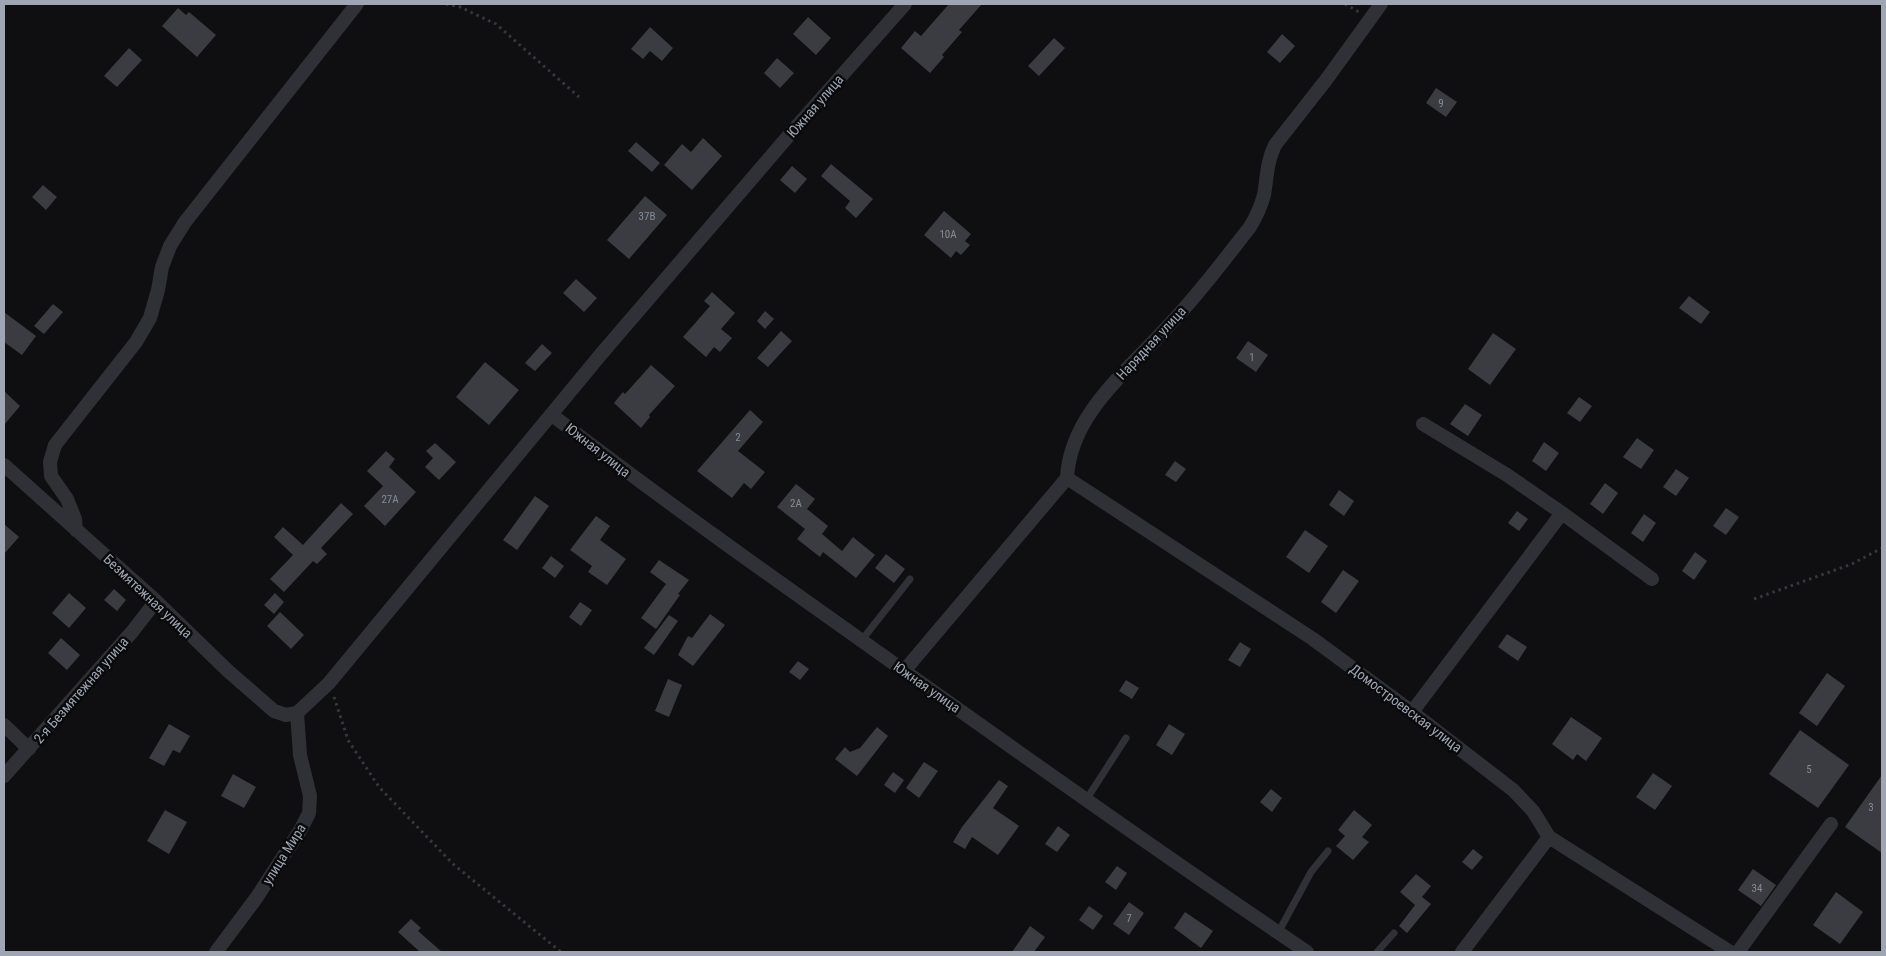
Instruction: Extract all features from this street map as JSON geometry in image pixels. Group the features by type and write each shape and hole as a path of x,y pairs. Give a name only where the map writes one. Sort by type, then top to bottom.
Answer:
{"street":[{"path":"76,530 75,519 67,499 51,476 50,462 55,445 136,342 150,318 162,267 170,246 185,222 357,4"},
{"name":"Южная улица","path":"297,713 312,701 328,683 602,353 758,171 905,4"},
{"name":"Нарядная улица","path":"1067,478 1068,460 1085,420 1118,376 1170,324 1250,227 1259,211 1264,195 1269,156 1275,145 1326,80 1381,4"},
{"name":"Южная улица","path":"552,415 647,488 904,671 1086,800 1307,952"},
{"path":"1424,424 1507,475 1652,579"},
{"name":"Безмятежная улица","path":"4,465 274,711 286,715 297,713"},
{"path":"904,671 1067,478"},
{"name":"Домостроевская улица","path":"1067,478 1313,638 1513,790 1533,811 1549,837 1730,952"},
{"path":"1412,712 1562,513"},
{"name":"2-я Безмятежная улица","path":"4,776 132,632 156,602"},
{"name":"улица Мира","path":"216,952 256,897 301,829 309,813 310,796 300,756 297,713"},
{"path":"4,725 29,749"},
{"path":"1738,952 1831,824"},
{"path":"1462,952 1549,837"}],"lane":[{"path":"862,641 910,579"},
{"path":"1086,800 1126,738"},
{"path":"1278,933 1311,872 1328,851"},
{"path":"1377,952 1394,933"}],"path":[{"path":"446,4 460,7 496,24 579,97"},
{"path":"1754,599 1852,564 1882,548"},
{"path":"328,683 348,740 379,787 453,864 561,952"}],"building":[{"path":"949,4 982,4 959,30 962,32 942,55 944,57 930,73 901,48 915,31 921,36"},
{"path":"178,8 186,15 189,12 216,35 197,57 162,26"},
{"path":"808,17 831,38 816,55 793,34"},
{"path":"650,27 673,48 662,61 650,51 643,59 631,49"},
{"path":"1282,34 1295,46 1280,63 1267,52"},
{"path":"1054,38 1065,48 1039,76 1028,66"},
{"path":"129,48 142,60 117,87 104,76"},
{"path":"777,58 794,73 780,88 764,73"},
{"path":"1436,88 1457,102 1446,117 1426,103"},
{"path":"703,138 722,156 692,190 664,165 682,144 691,152"},
{"path":"636,142 660,163 652,172 628,151"},
{"path":"831,164 873,199 856,218 845,208 850,201 821,176"},
{"path":"792,166 807,179 795,193 780,180"},
{"path":"43,185 57,197 46,210 32,197"},
{"path":"645,196 667,215 629,259 607,240"},
{"path":"944,211 971,234 965,241 970,245 961,255 956,251 951,258 924,235"},
{"path":"576,279 597,298 584,312 563,293"},
{"path":"712,292 735,313 721,329 732,338 720,352 714,347 706,357 683,337 710,306 704,301"},
{"path":"1689,296 1710,312 1701,324 1679,308"},
{"path":"53,304 63,312 44,334 34,326"},
{"path":"765,311 774,319 765,329 757,321"},
{"path":"4,312 36,336 22,355 4,342"},
{"path":"781,331 792,341 768,367 757,358"},
{"path":"1493,333 1516,349 1490,385 1468,369"},
{"path":"1248,341 1268,355 1256,372 1236,358"},
{"path":"542,344 552,353 535,371 525,363"},
{"path":"485,362 519,390 489,425 456,397"},
{"path":"651,365 675,386 649,415 650,417 641,428 614,403 623,392 625,394"},
{"path":"4,391 20,406 4,425"},
{"path":"1579,397 1592,406 1580,422 1567,413"},
{"path":"1465,404 1482,415 1468,436 1450,424"},
{"path":"750,410 763,422 738,451 765,472 751,489 744,483 732,498 697,471"},
{"path":"1637,438 1654,450 1641,469 1623,457"},
{"path":"1544,442 1559,453 1546,471 1532,461"},
{"path":"435,443 456,462 439,480 425,467 433,458 426,451"},
{"path":"386,451 395,459 389,467 416,492 385,526 364,506 383,486 367,471"},
{"path":"1175,461 1186,469 1176,482 1165,475"},
{"path":"1676,469 1689,478 1676,496 1663,487"},
{"path":"1605,483 1618,493 1603,514 1590,504"},
{"path":"796,484 815,499 807,509 828,526 822,534 842,551 853,537 875,555 856,578 823,552 820,557 797,539 805,529 777,507"},
{"path":"1339,490 1354,501 1344,516 1329,505"},
{"path":"535,496 549,506 517,550 503,540"},
{"path":"341,503 353,514 321,548 327,554 317,564 313,561 284,592 270,579 293,555 274,537 283,527 303,545"},
{"path":"1726,508 1739,517 1726,535 1713,526"},
{"path":"1517,511 1528,519 1519,531 1508,523"},
{"path":"1644,514 1656,523 1643,542 1631,533"},
{"path":"596,516 610,526 600,540 626,559 607,585 588,572 592,566 570,550"},
{"path":"4,524 19,537 4,554"},
{"path":"1305,530 1328,546 1309,573 1286,557"},
{"path":"1695,552 1707,561 1694,580 1682,571"},
{"path":"886,554 905,569 894,583 875,568"},
{"path":"551,556 564,566 555,578 542,568"},
{"path":"659,560 689,580 656,629 641,618 666,584 650,572"},
{"path":"1343,570 1359,581 1336,613 1321,602"},
{"path":"114,589 126,600 117,611 104,600"},
{"path":"69,593 86,608 69,628 52,613"},
{"path":"275,593 284,602 274,614 264,605"},
{"path":"580,602 592,610 581,626 569,617"},
{"path":"280,612 304,635 291,649 267,626"},
{"path":"710,614 725,625 693,666 678,655 688,636 692,638"},
{"path":"669,615 678,621 654,655 644,648"},
{"path":"1507,634 1527,647 1518,661 1498,647"},
{"path":"61,638 80,655 67,670 48,653"},
{"path":"1240,642 1251,649 1240,667 1228,660"},
{"path":"798,661 809,669 800,680 789,672"},
{"path":"1827,673 1845,686 1817,726 1799,713"},
{"path":"668,679 682,685 669,717 655,711"},
{"path":"1126,680 1139,688 1132,699 1119,691"},
{"path":"1571,717 1602,738 1586,761 1577,754 1573,760 1552,744"},
{"path":"169,724 190,736 180,753 173,750 164,766 149,758"},
{"path":"1169,724 1185,734 1172,755 1156,745"},
{"path":"877,727 888,736 857,776 835,759 845,747 850,752 860,748"},
{"path":"1800,730 1849,765 1818,808 1769,774"},
{"path":"924,762 938,771 919,798 906,788"},
{"path":"893,772 904,780 895,793 884,785"},
{"path":"1653,773 1672,786 1655,810 1636,797"},
{"path":"233,774 256,787 244,808 221,796"},
{"path":"1882,775 1882,853 1845,827"},
{"path":"999,780 1008,786 993,808 1019,826 998,855 972,837 965,849 953,842 962,827"},
{"path":"1271,789 1282,798 1272,812 1260,802"},
{"path":"165,810 187,822 169,854 147,841"},
{"path":"1354,810 1372,825 1362,837 1369,842 1353,860 1336,846 1345,836 1338,830"},
{"path":"1058,826 1070,835 1057,852 1045,844"},
{"path":"1473,849 1483,857 1472,870 1462,862"},
{"path":"1117,866 1127,873 1116,890 1105,882"},
{"path":"1753,869 1776,885 1761,906 1738,890"},
{"path":"1416,874 1431,886 1422,897 1431,904 1407,933 1399,926 1415,905 1400,892"},
{"path":"1836,892 1863,912 1840,944 1813,925"},
{"path":"1129,902 1144,913 1129,935 1113,924"},
{"path":"1089,906 1103,916 1093,930 1079,920"},
{"path":"1185,912 1213,931 1201,948 1174,928"},
{"path":"411,919 421,928 418,931 442,952 420,952 398,932"},
{"path":"1030,926 1045,937 1034,952 1012,952"}]}
